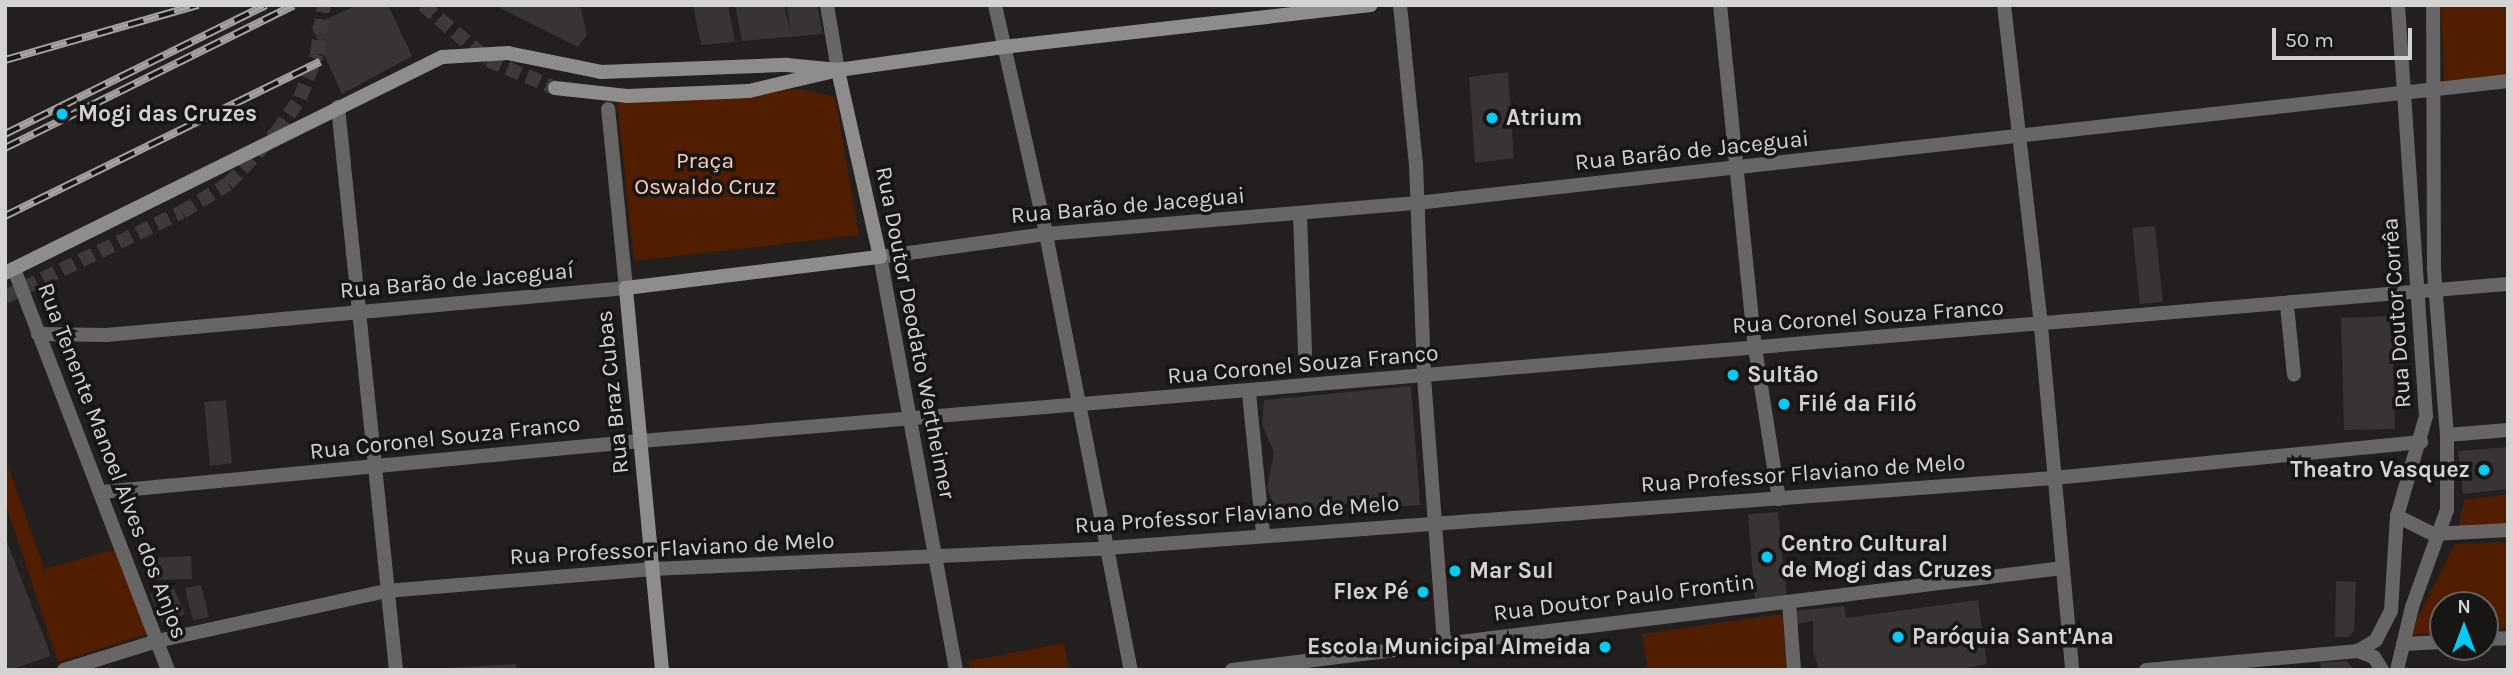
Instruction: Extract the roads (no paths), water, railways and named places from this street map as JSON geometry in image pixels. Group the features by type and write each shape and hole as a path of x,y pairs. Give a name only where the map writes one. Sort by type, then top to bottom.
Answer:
{"street":[{"name":"Rua Doutor Deodato Wertheimer","path":"827,5 838,70 880,257 956,670"},
{"path":"995,5 1046,234 1131,670"},
{"path":"555,88 627,96 738,91 776,87 838,70 1003,47 1371,5"},
{"path":"1400,5 1417,203 1424,377 1444,642"},
{"path":"1720,5 1755,348 1779,499"},
{"path":"2004,5 2041,327 2072,670"},
{"name":"Rua Doutor Corrêa","path":"2358,651 2376,640 2391,611 2398,516 2421,442 2427,402 2417,294 2407,93 2398,5"},
{"name":"Rua Doutor Corrêa","path":"2397,670 2412,607 2442,534 2447,510 2447,435 2435,291 2433,5"},
{"path":"10,271 425,63 457,53 508,53 601,72 787,65 838,70"},
{"name":"Rua Barão de Jaceguai","path":"880,257 1046,234 1300,215 1417,203 2508,81"},
{"path":"338,107 362,313 386,591 396,670"},
{"name":"Rua Braz Cubas","path":"608,109 662,670"},
{"path":"1300,215 1305,353"},
{"name":"Rua Barão de Jaceguaí","path":"38,334 106,335 362,313 626,288 880,257"},
{"name":"Rua Tenente Manoel Alves dos Anjos","path":"10,271 102,492 168,670"},
{"name":"Rua Coronel Souza Franco","path":"102,492 375,469 641,441 909,422 1755,348 2041,327 2508,284"},
{"path":"2287,305 2294,375"},
{"path":"1249,393 1263,534"},
{"path":"2447,435 2508,430"},
{"name":"Rua Professor Flaviano de Melo","path":"65,670 157,640 386,591 653,569 1107,548 1263,534 1779,499 2054,478 2421,442"},
{"path":"2398,516 2424,531 2442,534 2508,530"},
{"name":"Rua Doutor Paulo Frontin","path":"1232,670 2063,568"},
{"path":"1789,602 1794,670"},
{"path":"2403,644 2429,643"},
{"path":"2146,670 2358,651 2374,657 2382,670"}],"tunnel":[{"path":"5,297 182,212 228,184 277,132 300,98 317,54 324,5"},
{"path":"423,5 488,60 555,88"}],"railway":[{"path":"5,60 198,5"},
{"path":"5,134 266,5"},
{"path":"5,148 294,5"},
{"path":"5,216 320,62"}],"place":[{"name":"Mogi das Cruzes","path":"62,114"},
{"name":"Atrium","path":"1492,118"},
{"name":"Sultão","path":"1733,375"},
{"name":"Filé da Filó","path":"1784,404"},
{"name":"Theatro Vasquez","path":"2484,470"},
{"name":"Centro Cultural de Mogi das Cruzes","path":"1767,557"},
{"name":"Mar Sul","path":"1455,571"},
{"name":"Flex Pé","path":"1423,592"},
{"name":"Paróquia Sant'Ana","path":"1898,637"},
{"name":"Escola Municipal Almeida","path":"1605,647"}],"park label":[{"name":"Praça Oswaldo Cruz","path":"705,174"}]}
